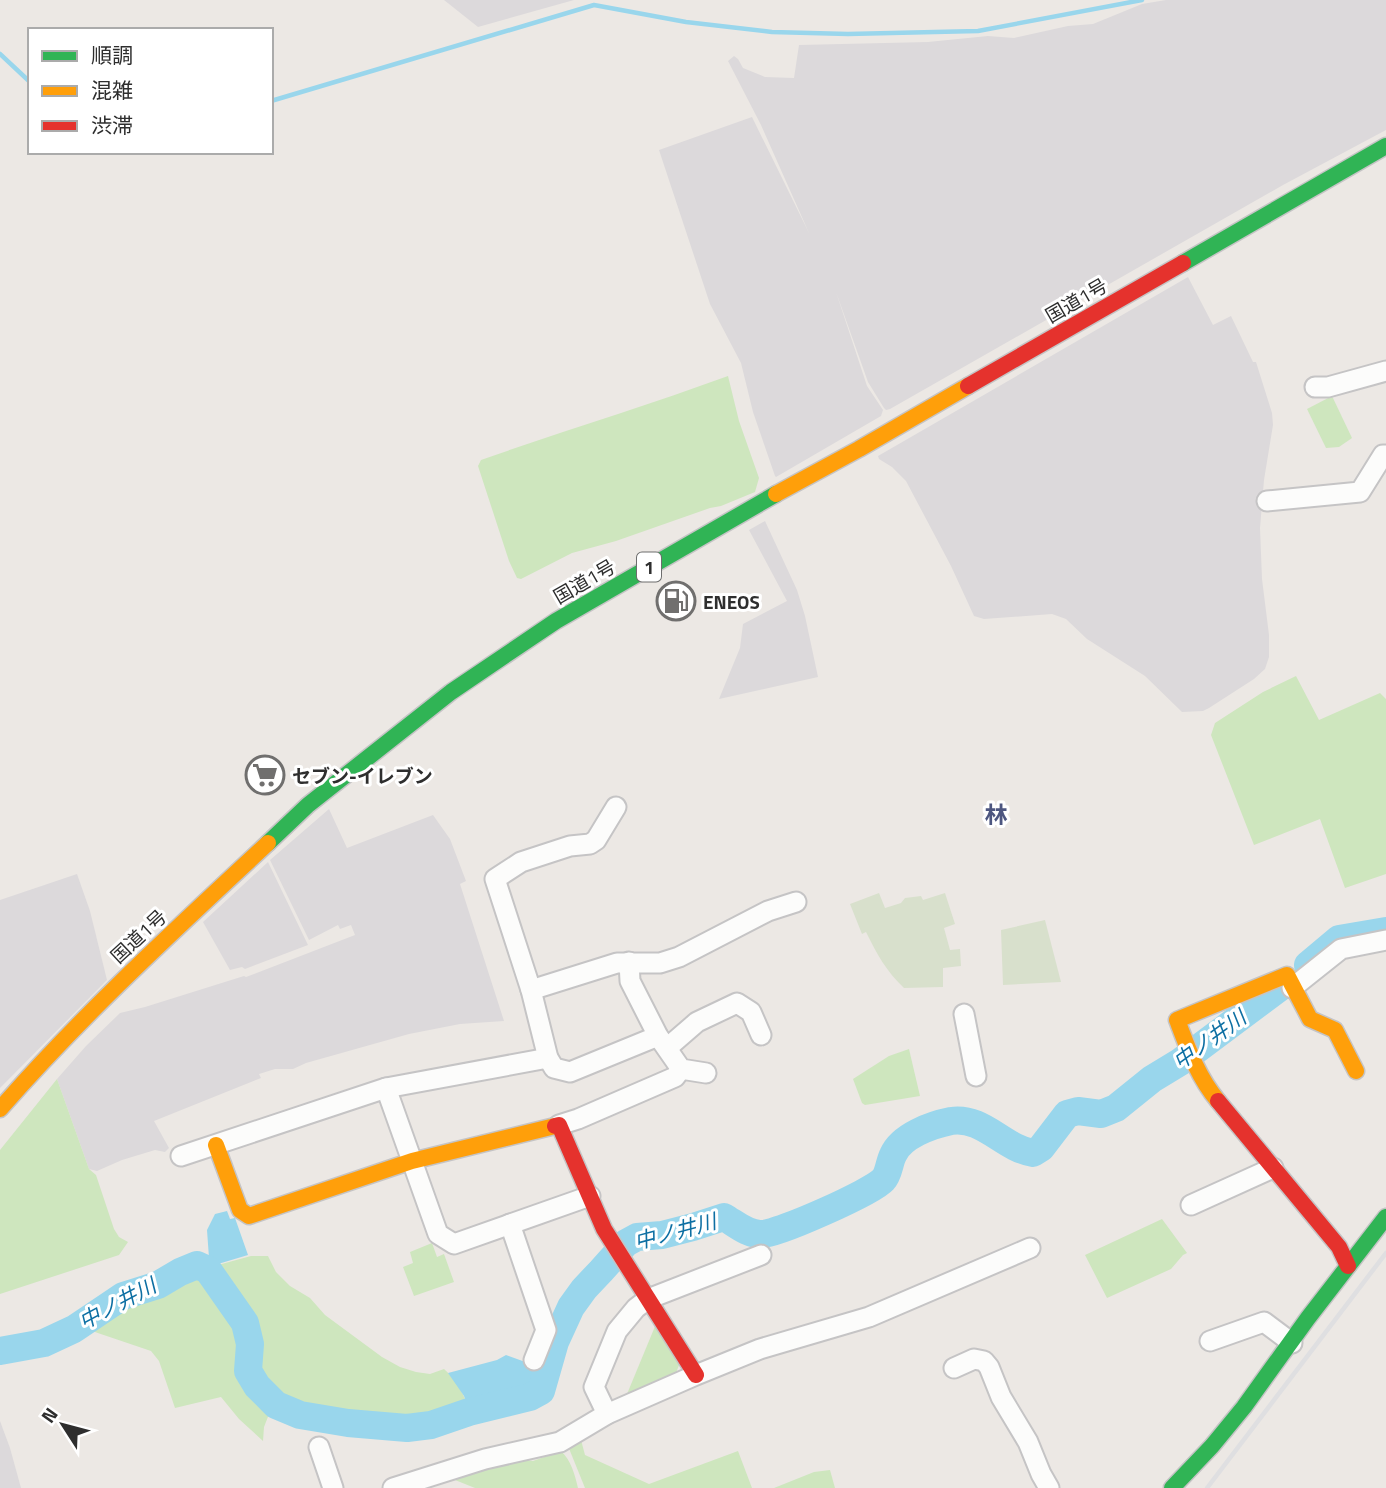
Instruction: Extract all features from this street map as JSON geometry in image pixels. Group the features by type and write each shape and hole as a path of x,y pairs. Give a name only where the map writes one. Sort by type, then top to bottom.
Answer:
{"main road":[{"name":"国道1号","path":"0,1109 119,982 308,805 451,692 568,614 1386,146"},
{"path":"1348,1266 1339,1247 1210,1092 1190,1054 1177,1020 1287,975 1310,1019 1335,1030 1356,1071"},
{"path":"216,1145 240,1210 249,1216 412,1161 559,1125 604,1229 696,1375"},
{"path":"1172,1488 1220,1436 1386,1217"}],"street":[{"path":"1315,387 1328,387 1386,372"},
{"path":"1267,500 1360,492 1382,455 1386,455"},
{"path":"616,807 596,840 590,844 570,846 521,862 495,879 531,990 548,1058 554,1068 570,1072 662,1042 737,1003 751,1012 761,1035"},
{"path":"531,990 617,963 660,963 679,957 768,911 796,902"},
{"path":"1292,988 1340,949 1386,940"},
{"path":"629,962 630,981 662,1042 681,1069 706,1073"},
{"path":"964,1014 976,1076"},
{"path":"181,1156 386,1088 548,1058"},
{"path":"559,1125 675,1077 681,1069"},
{"path":"386,1088 438,1234 454,1244 590,1196"},
{"path":"1191,1205 1273,1168"},
{"path":"510,1224 546,1330 534,1360"},
{"path":"393,1488 485,1459 560,1442 607,1414 696,1375 760,1349 869,1317 1030,1248"},
{"path":"607,1414 594,1387 617,1331 636,1308 648,1299 761,1255"},
{"path":"1210,1341 1264,1322 1292,1343"},
{"path":"954,1368 974,1359 984,1361 989,1367 1001,1397 1028,1442 1049,1488"},
{"path":"319,1447 333,1488"}],"shaded area":[{"path":"444,0 574,0 478,27"},
{"path":"1166,0 1386,0 1386,130 1283,185 890,409 884,408 868,382 836,292 867,386 883,410 881,416 776,477 753,412 741,363 710,304 659,150 752,117 809,233 761,125 728,61 734,56 743,68 765,77 794,78 799,45 928,42 988,36 1014,38 1068,26 1093,24 1142,4"},
{"path":"1188,277 1213,325 1231,316 1253,362 1256,362 1272,413 1273,425 1260,528 1269,657 1265,669 1254,679 1209,708 1182,712 1145,676 1087,639 1066,619 1052,614 984,619 974,616 906,481 878,456"},
{"path":"765,521 797,590 818,677 719,699 740,648 743,624 787,601 749,530"},
{"path":"329,809 347,848 433,815 450,839 466,881 460,884 504,1021 460,1024 409,1034 293,1069 275,1069 259,1074 261,1078 154,1121 169,1148 165,1152 155,1150 97,1171 89,1169 57,1079 120,1013 246,977 355,935 351,925 340,929 338,925 309,940 270,860"},
{"path":"268,862 308,945 245,969 242,967 230,970 203,922"},
{"path":"77,874 90,911 107,980 0,1088 0,900"},
{"path":"0,1421 10,1448 21,1488 0,1488"}],"green space":[{"path":"728,376 739,421 759,478 755,492 616,541 572,553 521,579 517,578 478,466 481,460"},
{"path":"1332,396 1352,438 1339,447 1326,448 1307,409"},
{"path":"1296,676 1319,720 1380,693 1386,699 1386,874 1345,888 1320,819 1254,845 1211,735 1215,723 1263,692"},
{"path":"879,893 885,908 901,903 905,898 921,896 923,900 945,893 955,924 944,928 950,950 960,949 961,966 943,968 943,987 904,988 882,962 866,932 862,934 850,904"},
{"path":"1045,920 1061,982 1003,985 1001,930"},
{"path":"909,1049 920,1096 865,1105 862,1103 853,1079 889,1056"},
{"path":"57,1079 89,1169 96,1175 114,1229 119,1237 128,1242 119,1255 0,1294 0,1150"},
{"path":"1162,1219 1187,1253 1171,1269 1107,1298 1085,1255"},
{"path":"432,1243 437,1257 444,1254 454,1282 414,1296 403,1267 413,1263 410,1252"},
{"path":"251,1256 268,1256 276,1272 290,1286 310,1298 325,1315 382,1357 416,1372 430,1374 444,1369 458,1385 467,1404 429,1419 396,1422 350,1417 279,1401 259,1379 253,1367 256,1344 250,1318 216,1268 218,1265"},
{"path":"191,1271 199,1271 208,1276 242,1332 244,1373 251,1387 271,1409 264,1427 263,1441 239,1419 221,1397 175,1408 159,1361 151,1351 86,1329 115,1307 156,1291"},
{"path":"656,1324 680,1363 675,1375 627,1394"},
{"path":"581,1440 585,1455 649,1484 738,1451 752,1488 585,1488 568,1446"},
{"path":"561,1451 570,1463 578,1488 475,1488 455,1480 501,1462 518,1459 533,1461"},
{"path":"830,1470 835,1488 774,1488 814,1472"}],"water":[{"path":"227,1211 230,1219 235,1218 248,1255 218,1264 209,1258 207,1230 215,1214"},
{"path":"506,1355 542,1368 534,1386 467,1404 448,1373 497,1360"}],"waterway":[{"path":"273,100 594,5 686,22 772,32 848,34 978,31 1142,0"},
{"path":"0,54 28,80"},
{"name":"中ノ井川","path":"1308,965 1339,939 1386,931"},
{"name":"中ノ井川","path":"0,1351 44,1343 74,1329 123,1296 158,1285 197,1265 208,1270 245,1323 250,1344 248,1371 257,1386 276,1405 300,1415 348,1423 407,1428 431,1425 469,1412 530,1397 541,1391 555,1342 571,1307 626,1243 637,1237 662,1235 724,1217 757,1234 786,1227 875,1186 885,1178 893,1155 903,1142 935,1125 951,1121 973,1123 1012,1145 1033,1153 1041,1148 1067,1114 1078,1111 1101,1114 1116,1108 1279,988"}],"railway":[{"path":"1207,1488 1386,1253"}],"traffic: fast":[{"path":"1183,263 1386,146"},
{"path":"268,843 308,805 451,692 556,621 776,494"},
{"path":"1172,1488 1244,1407 1386,1217"}],"traffic: slow":[{"path":"776,494 968,386"},
{"path":"0,1109 97,1006 268,843"},
{"path":"1218,1101 1199,1072 1177,1020 1287,975 1310,1019 1335,1030 1356,1071"},
{"path":"216,1145 240,1210 249,1216 412,1161 555,1126"}],"traffic: jam":[{"path":"968,386 1183,263"},
{"path":"1218,1101 1339,1247 1348,1266"},
{"path":"555,1126 559,1125 604,1229 696,1375"}],"place":[{"name":"ENEOS","path":"676,601"},
{"name":"セブン-イレブン","path":"265,775"}],"district":[{"name":"林","path":"996,814"}]}
